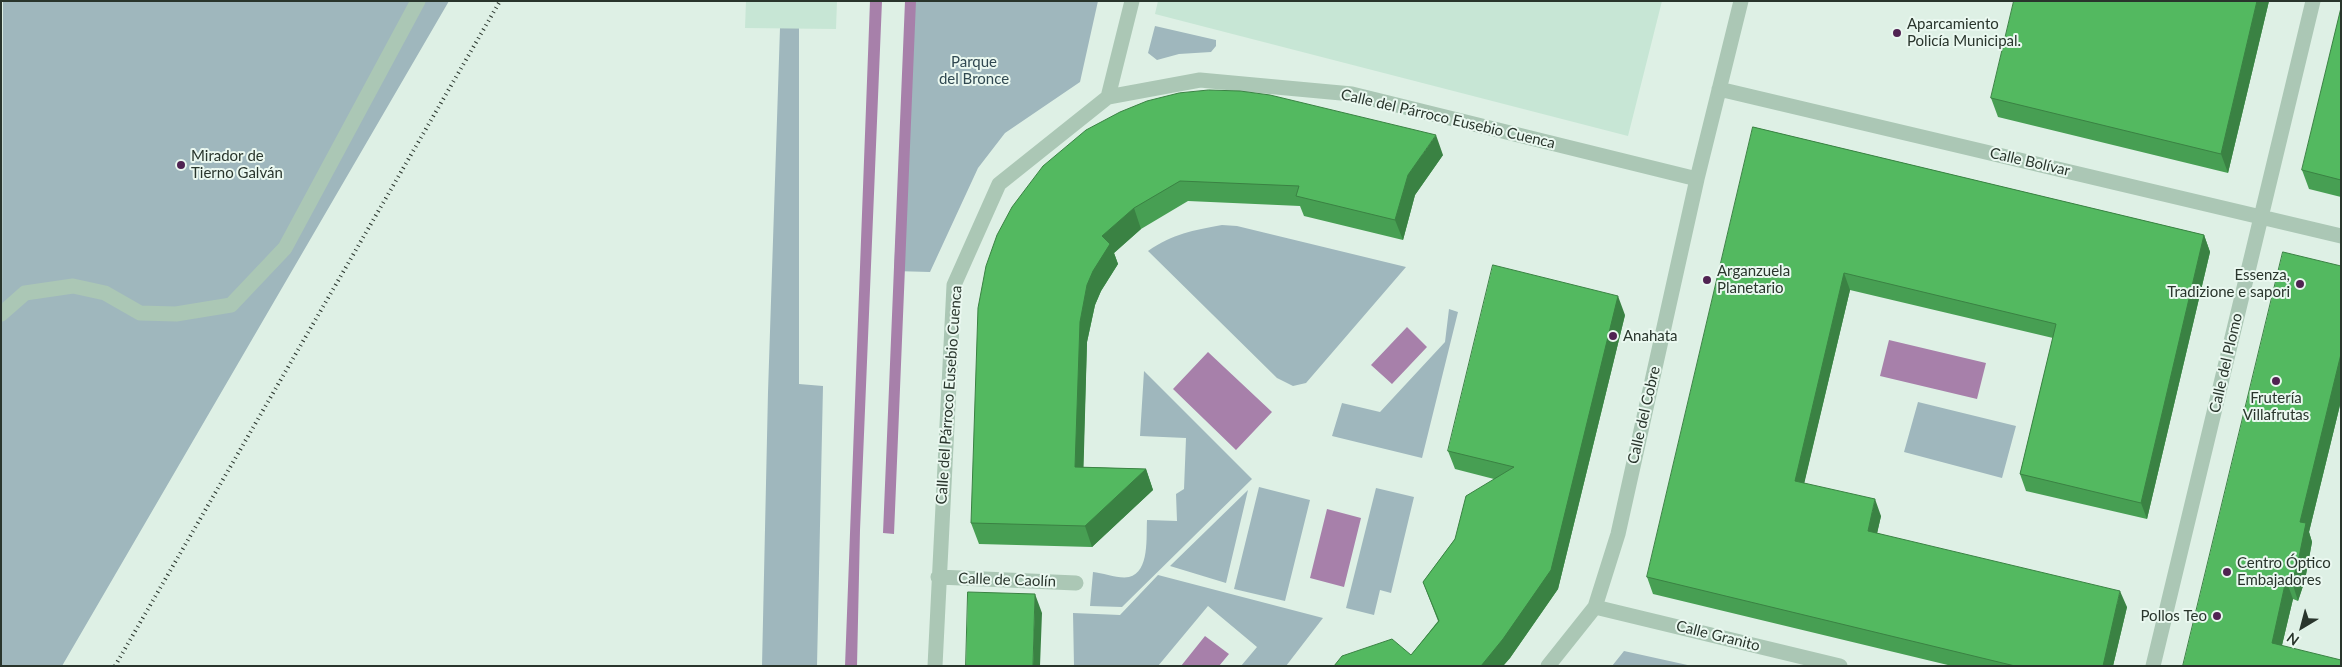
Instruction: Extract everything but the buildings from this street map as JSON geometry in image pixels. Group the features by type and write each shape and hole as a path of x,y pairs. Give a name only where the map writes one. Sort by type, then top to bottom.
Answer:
{"street":[{"path":"1,314 25,293 73,286 105,294 140,313 176,314 230,305 285,248 418,1"},
{"path":"1108,97 1132,1"},
{"name":"Calle del Cobre","path":"1548,666 1595,607 1618,534 1697,179 1741,1"},
{"name":"Calle del Plomo","path":"2153,666 2313,1"},
{"name":"Calle del Párroco Eusebio Cuenca","path":"935,666 954,286 999,184 1108,97 1200,80 1352,94 1697,179"},
{"name":"Calle Bolívar","path":"1719,89 2341,236"},
{"name":"Calle de Caolín","path":"938,577 1076,583"},
{"name":"Calle Granito","path":"1595,607 1840,666"}],"green space":[{"path":"3,1 449,1 62,666 1,666"},
{"name":"Parque del Bronce","path":"908,1 1098,1 1080,82 1005,133 978,168 930,272 894,271"},
{"path":"1155,26 1216,40 1216,46 1211,52 1179,54 1157,60 1148,53"},
{"path":"780,28 799,28 799,384 823,386 817,666 762,666 768,392"},
{"path":"1222,225 1237,226 1406,267 1306,383 1293,386 1277,378 1148,251 1175,236"},
{"path":"1449,309 1458,312 1422,458 1332,436 1342,403 1380,412 1445,342"},
{"path":"1144,371 1252,479 1122,607 1090,606 1093,572 1116,577 1129,577 1136,574 1141,568 1146,553 1147,520 1177,521 1176,494 1184,489 1186,438 1140,436"},
{"path":"1918,402 2016,426 2002,478 1904,452"},
{"path":"1259,487 1310,500 1285,601 1234,589"},
{"path":"1376,488 1414,497 1391,593 1380,590 1374,615 1346,608"},
{"path":"1248,490 1226,583 1170,566"},
{"path":"1158,575 1323,618 1286,666 1241,666 1257,647 1208,606 1158,666 1074,666 1073,613 1120,615"},
{"path":"1624,651 1692,666 1612,666"}],"shaded area":[{"path":"746,1 837,1 836,29 745,28"},
{"path":"870,1 882,1 860,530 857,666 845,666"},
{"path":"905,1 916,1 894,534 883,533"},
{"path":"1158,1 1662,1 1628,136 1155,14"},
{"path":"1407,327 1427,347 1392,384 1371,365"},
{"path":"1889,340 1986,363 1977,399 1880,376"},
{"path":"1208,352 1272,412 1236,450 1173,389"},
{"path":"1327,509 1361,518 1344,587 1310,578"},
{"path":"1205,636 1229,654 1219,666 1181,666"}],"railway":[{"path":"115,666 500,1"}],"place":[{"name":"Aparcamiento Policía Municipal.","path":"1897,33"},
{"name":"Mirador de Tierno Galván","path":"181,165"},
{"name":"Arganzuela Planetario","path":"1707,280"},
{"name":"Essenza, Tradizione e sapori","path":"2300,284"},
{"name":"Anahata","path":"1613,336"},
{"name":"Frutería Villafrutas","path":"2276,381"},
{"name":"Centro Óptico Embajadores","path":"2227,572"},
{"name":"Pollos Teo","path":"2217,616"}]}
